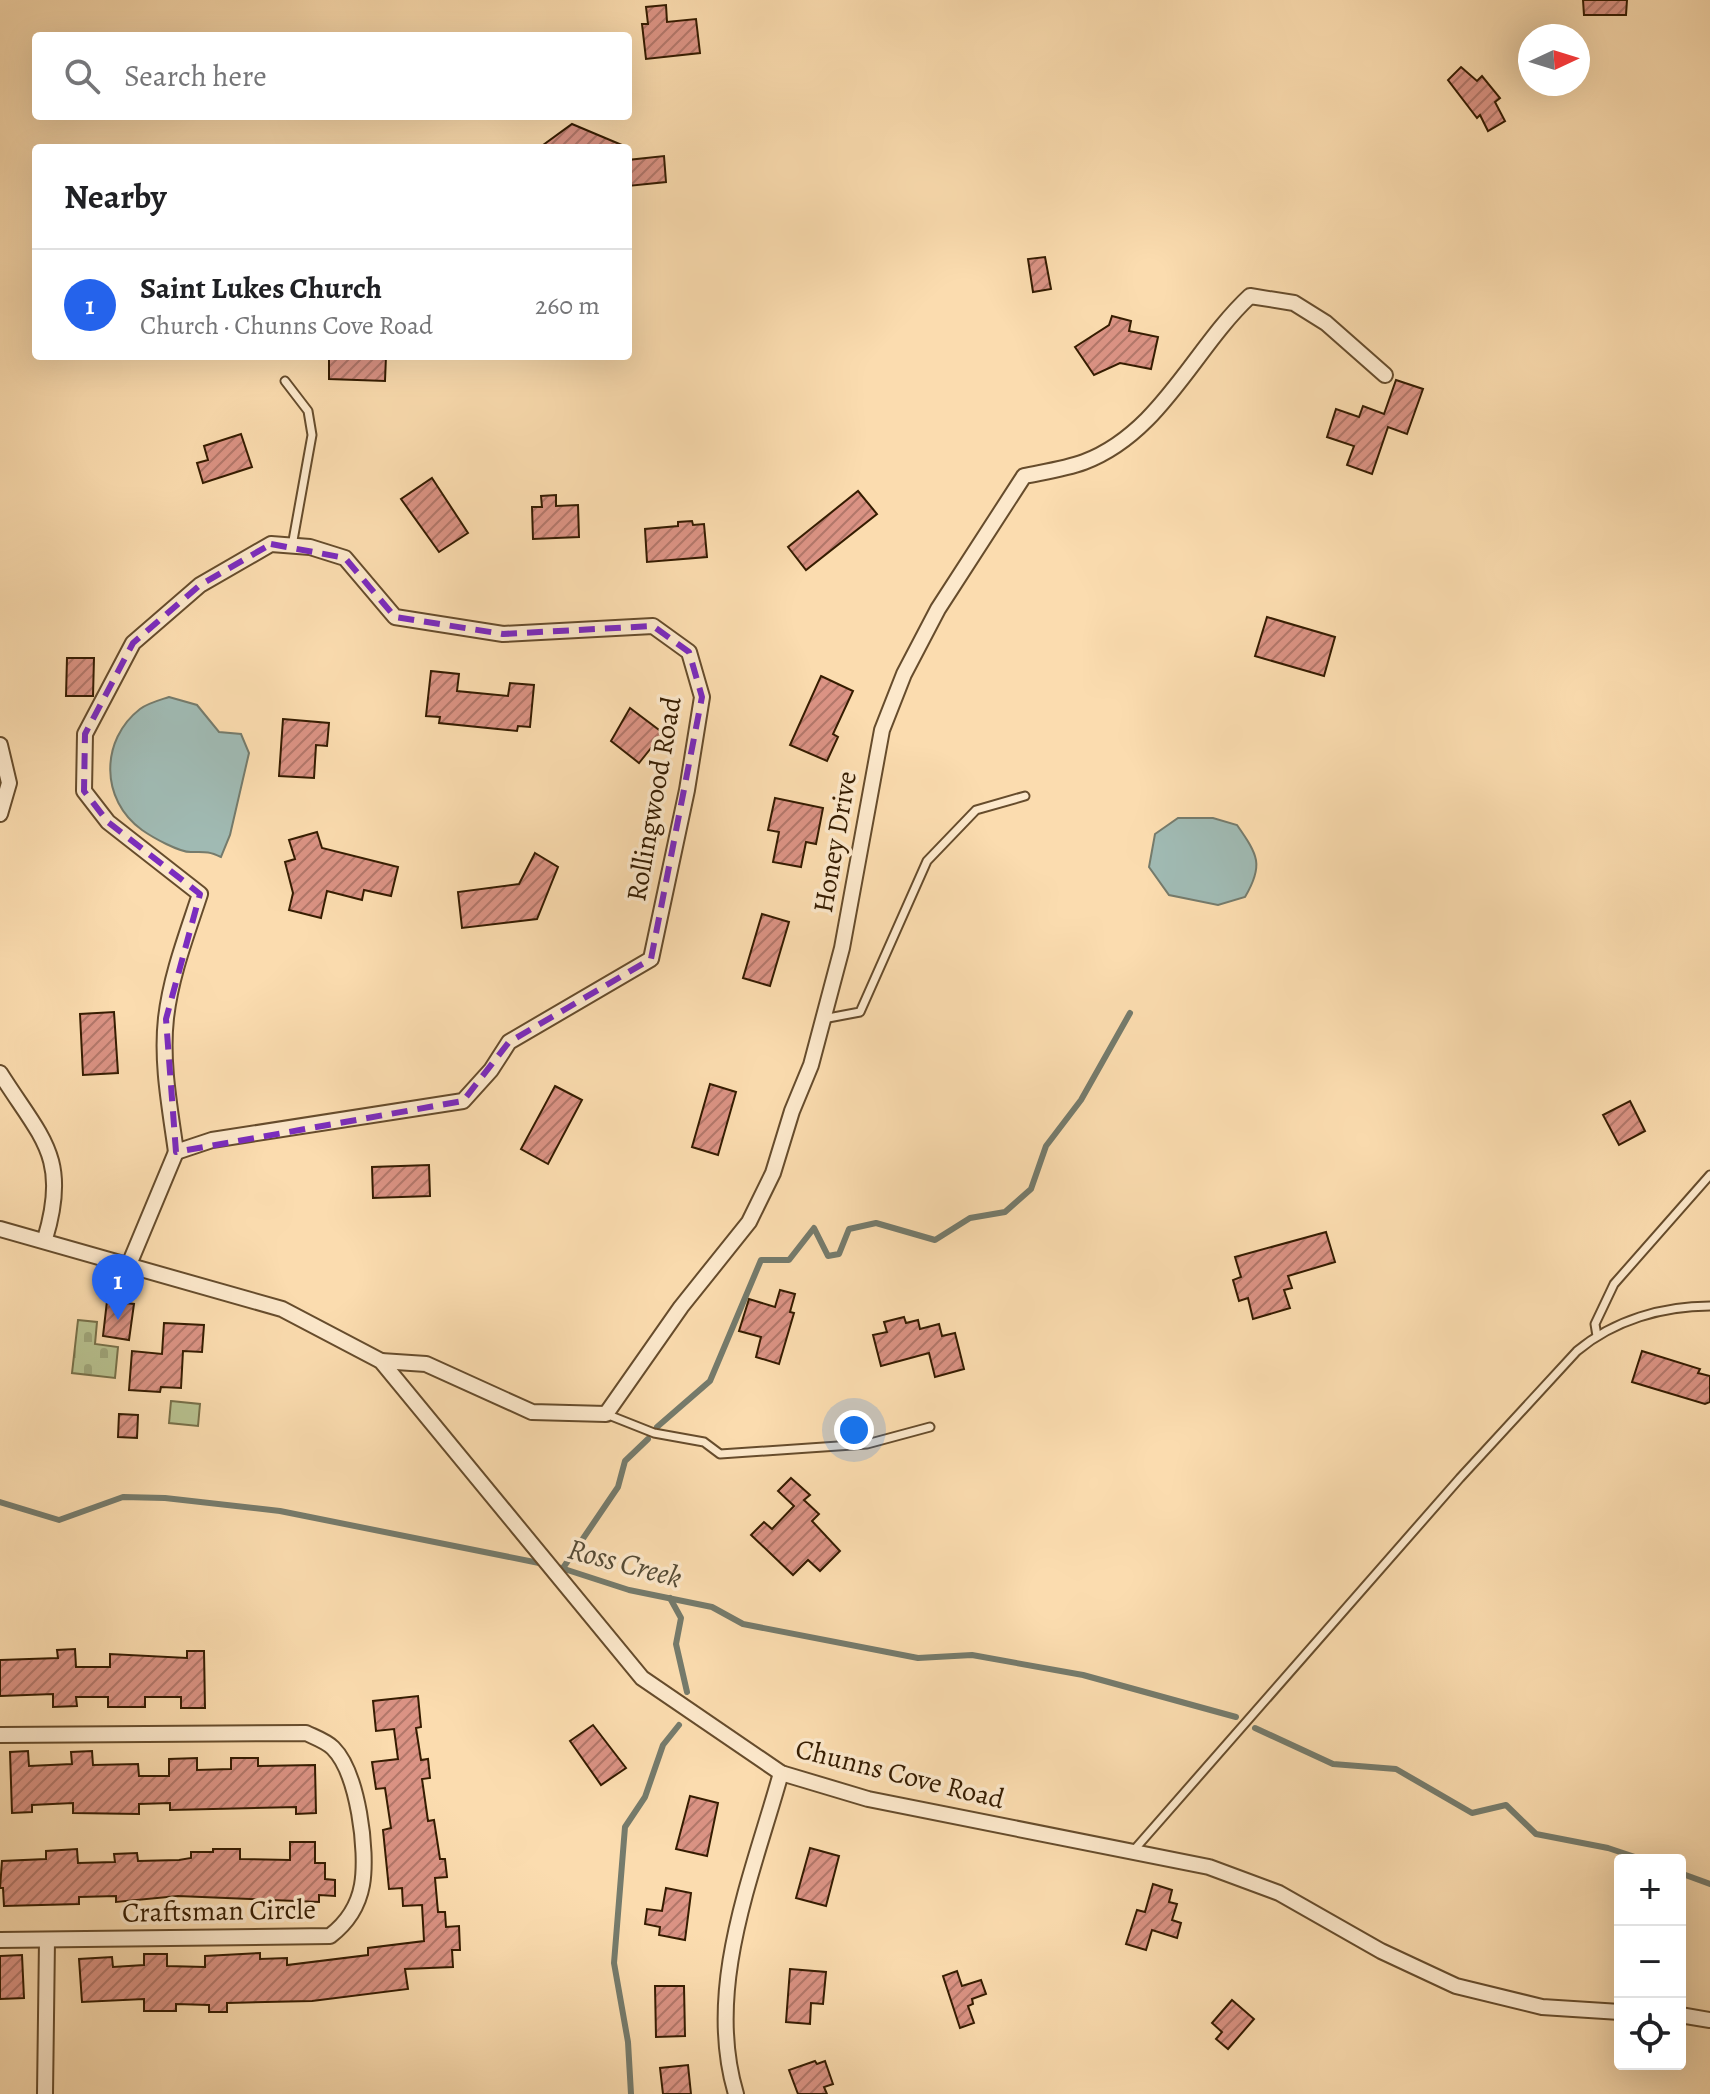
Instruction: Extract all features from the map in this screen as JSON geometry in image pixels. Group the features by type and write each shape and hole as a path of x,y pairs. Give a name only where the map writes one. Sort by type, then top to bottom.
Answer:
{"street":[{"name":"Honey Drive","path":"606,1414 681,1307 749,1222 773,1173 792,1111 811,1065 842,948 882,730 904,674 938,609 1024,476 1085,461 1127,438 1171,393 1233,313 1250,296 1294,303 1326,323 1385,375"},
{"name":"Rollingwood Road","path":"271,544 292,546 310,547 345,558 395,617 503,634 653,626 689,652 702,697 687,790 651,959 509,1042 491,1070 463,1101 212,1140 176,1152 166,1086 166,1019 177,962 200,894 108,822 84,791 85,734 133,643 200,585 271,544"},
{"path":"0,745 9,783 0,814"},
{"path":"0,1073 40,1133 54,1165 56,1204 45,1239"},
{"path":"128,1267 176,1152"},
{"name":"Chunns Cove Road","path":"0,1229 45,1239 128,1267 282,1309 381,1361 642,1678 781,1773 868,1799 1209,1867 1279,1893 1381,1951 1470,1991 1542,2007 1614,2012"},
{"path":"381,1361 426,1364 532,1412 606,1414"},
{"name":"Craftsman Circle","path":"0,1735 306,1733 332,1747 353,1780 362,1852 362,1884 347,1922 330,1936 0,1940"},
{"path":"736,2094 727,2025 729,1966 781,1773"},
{"path":"45,2094 47,1940"},
{"path":"1686,2016 1710,2020"}],"lane":[{"path":"285,381 308,411 312,435 299,491 292,546"},
{"path":"823,1019 860,1012 927,861 976,810 1025,796"},
{"path":"1597,1336 1595,1324 1614,1284 1710,1175"},
{"path":"1132,1852 1460,1478 1577,1351 1597,1336 1649,1313 1710,1306"},
{"path":"606,1414 654,1433 704,1442 720,1454 867,1444 930,1427"}],"highlighted area":[{"path":"271,544 345,558 395,617 503,634 653,626 689,652 702,697 651,959 509,1042 463,1101 176,1152 166,1019 200,894 108,822 84,791 85,734 133,643 200,585"}],"green space":[{"path":"78,1320 97,1322 95,1344 118,1347 115,1378 72,1373"},
{"path":"171,1401 200,1404 198,1426 169,1423"}],"water":[{"path":"169,697 197,705 219,732 241,734 249,753 230,835 221,857 181,850 142,830 118,803 112,787 112,753 127,722 143,707"},
{"path":"1178,818 1213,818 1237,825 1256,860 1255,876 1245,897 1218,905 1169,895 1149,867 1155,834"}],"building":[{"path":"1583,0 1627,0 1626,15 1584,15"},
{"path":"666,5 667,22 696,19 700,53 646,59 642,24 648,24 646,7"},
{"path":"1461,67 1477,81 1482,76 1500,98 1495,102 1505,121 1488,131 1480,115 1477,118 1448,80"},
{"path":"572,124 620,144 544,144"},
{"path":"664,156 666,182 632,186 632,160"},
{"path":"1045,257 1051,289 1033,292 1028,259"},
{"path":"1112,316 1131,321 1129,331 1158,337 1151,369 1120,363 1094,375 1075,347 1109,325"},
{"path":"329,360 386,360 385,381 329,379"},
{"path":"1396,380 1423,389 1407,434 1388,427 1372,474 1347,465 1354,446 1327,437 1336,409 1359,417 1363,406 1384,414"},
{"path":"241,434 252,467 203,483 197,463 208,460 204,446"},
{"path":"432,478 468,533 439,552 401,499"},
{"path":"858,491 877,514 806,570 788,547"},
{"path":"556,495 556,506 578,505 579,537 533,539 532,507 542,507 541,496"},
{"path":"692,521 693,525 704,524 707,557 647,562 645,529 678,526 678,522"},
{"path":"1267,617 1335,637 1324,676 1255,656"},
{"path":"67,658 94,658 93,696 66,696"},
{"path":"431,671 459,674 457,691 508,696 510,683 534,685 530,727 518,726 517,731 439,723 440,717 426,716"},
{"path":"821,676 853,691 833,734 838,737 827,761 790,745"},
{"path":"630,708 663,733 639,763 611,741"},
{"path":"283,719 329,723 327,746 316,745 314,778 279,776"},
{"path":"775,798 823,808 816,844 806,842 801,867 773,862 779,832 768,830"},
{"path":"317,832 322,848 398,867 391,896 364,890 362,900 327,891 321,918 289,910 293,893 285,862 295,859 289,840"},
{"path":"535,853 558,867 537,919 462,928 458,892 519,884"},
{"path":"762,914 789,922 770,986 743,978"},
{"path":"114,1012 118,1073 83,1075 80,1014"},
{"path":"710,1084 736,1092 718,1155 692,1147"},
{"path":"555,1086 582,1100 548,1164 521,1149"},
{"path":"1630,1101 1645,1131 1619,1145 1603,1115"},
{"path":"429,1165 430,1196 373,1198 372,1167"},
{"path":"1326,1232 1335,1262 1288,1276 1292,1288 1284,1290 1290,1308 1253,1319 1248,1298 1239,1301 1233,1280 1241,1277 1235,1257"},
{"path":"780,1290 795,1294 790,1312 794,1313 779,1364 756,1357 761,1337 739,1331 749,1299 775,1307"},
{"path":"107,1301 134,1304 129,1340 103,1336"},
{"path":"904,1317 906,1323 918,1320 920,1329 939,1324 942,1336 955,1333 964,1369 935,1377 929,1353 881,1366 873,1335 887,1332 884,1322"},
{"path":"164,1323 204,1325 202,1352 183,1351 181,1388 161,1387 160,1392 129,1390 132,1351 162,1354"},
{"path":"1642,1351 1700,1369 1698,1373 1710,1376 1710,1402 1705,1404 1632,1382"},
{"path":"119,1414 138,1415 137,1438 118,1437"},
{"path":"791,1478 810,1495 804,1500 819,1514 812,1521 840,1551 820,1571 808,1560 793,1575 751,1535 764,1522 772,1529 794,1506 778,1491"},
{"path":"75,1649 76,1667 110,1667 110,1654 187,1658 187,1651 204,1651 205,1708 181,1708 181,1697 145,1697 145,1707 108,1707 108,1697 76,1697 77,1706 53,1707 53,1694 0,1696 0,1660 58,1658 57,1650"},
{"path":"418,1696 421,1727 416,1728 421,1760 428,1759 430,1778 422,1779 428,1821 434,1820 440,1859 445,1859 447,1877 435,1878 438,1912 445,1912 446,1927 459,1926 460,1950 452,1950 453,1967 405,1969 408,1989 312,2001 227,2003 227,2012 209,2012 209,2005 176,2004 176,2011 144,2011 144,1999 82,2002 79,1959 112,1957 113,1967 144,1965 144,1954 167,1954 167,1966 205,1967 205,1956 260,1953 260,1959 287,1958 287,1965 368,1955 368,1948 424,1941 422,1905 403,1906 402,1888 389,1889 383,1830 391,1828 385,1788 376,1789 372,1762 398,1759 394,1729 376,1731 373,1701"},
{"path":"593,1725 626,1768 601,1785 570,1741"},
{"path":"28,1751 29,1766 72,1764 71,1752 92,1751 93,1765 138,1764 139,1776 169,1776 169,1759 197,1758 197,1770 231,1769 231,1758 258,1758 258,1766 315,1765 316,1813 296,1814 296,1807 170,1810 170,1803 139,1804 139,1814 73,1813 73,1803 32,1805 32,1812 12,1813 10,1752"},
{"path":"690,1796 718,1803 707,1856 676,1849"},
{"path":"290,1842 315,1842 315,1863 325,1863 325,1879 335,1880 335,1896 319,1895 319,1902 178,1896 116,1902 116,1896 79,1897 79,1904 4,1906 3,1888 0,1888 2,1861 46,1859 46,1851 77,1849 78,1863 115,1862 114,1854 137,1853 138,1861 179,1860 191,1858 191,1852 213,1852 213,1849 240,1849 240,1859 290,1860"},
{"path":"810,1848 839,1856 826,1906 796,1898"},
{"path":"1153,1884 1172,1890 1169,1902 1177,1904 1172,1920 1181,1923 1177,1938 1152,1930 1146,1950 1126,1944 1137,1910 1145,1912"},
{"path":"666,1888 691,1893 685,1940 659,1935 660,1927 645,1924 647,1909 662,1911"},
{"path":"22,1955 24,1998 0,1999 0,1956"},
{"path":"790,1969 826,1972 823,2004 811,2003 810,2024 786,2022"},
{"path":"957,1971 962,1986 981,1980 986,1994 972,1999 973,2004 968,2006 974,2023 960,2028 943,1976"},
{"path":"655,1986 684,1986 685,2036 656,2037"},
{"path":"1232,2000 1254,2019 1228,2049 1216,2039 1222,2032 1212,2023"},
{"path":"815,2061 817,2064 825,2061 833,2084 824,2087 827,2094 798,2094 789,2070"},
{"path":"688,2065 691,2094 663,2094 660,2068"}],"waterway":[{"path":"657,1427 710,1381 761,1260 789,1260 814,1228 828,1256 839,1254 849,1229 876,1223 935,1240 970,1218 1005,1212 1031,1189 1046,1146 1081,1100 1130,1013"},
{"path":"563,1568 618,1487 625,1461 648,1439"},
{"name":"Ross Creek","path":"0,1502 59,1520 123,1497 165,1498 280,1511 544,1564"},
{"name":"Ross Creek","path":"555,1566 629,1590 712,1607 743,1624 918,1658 972,1655 1083,1675 1236,1717"},
{"path":"670,1598 681,1618 676,1644 687,1692"},
{"path":"631,2094 628,2042 614,1963 625,1827 645,1797 663,1745 679,1725"},
{"name":"Ross Creek","path":"1255,1728 1333,1764 1396,1769 1472,1813 1506,1805 1536,1834 1626,1854"},
{"name":"Ross Creek","path":"1686,1875 1710,1884"}],"place":[{"name":"Saint Lukes Church","path":"118,1320"}]}
